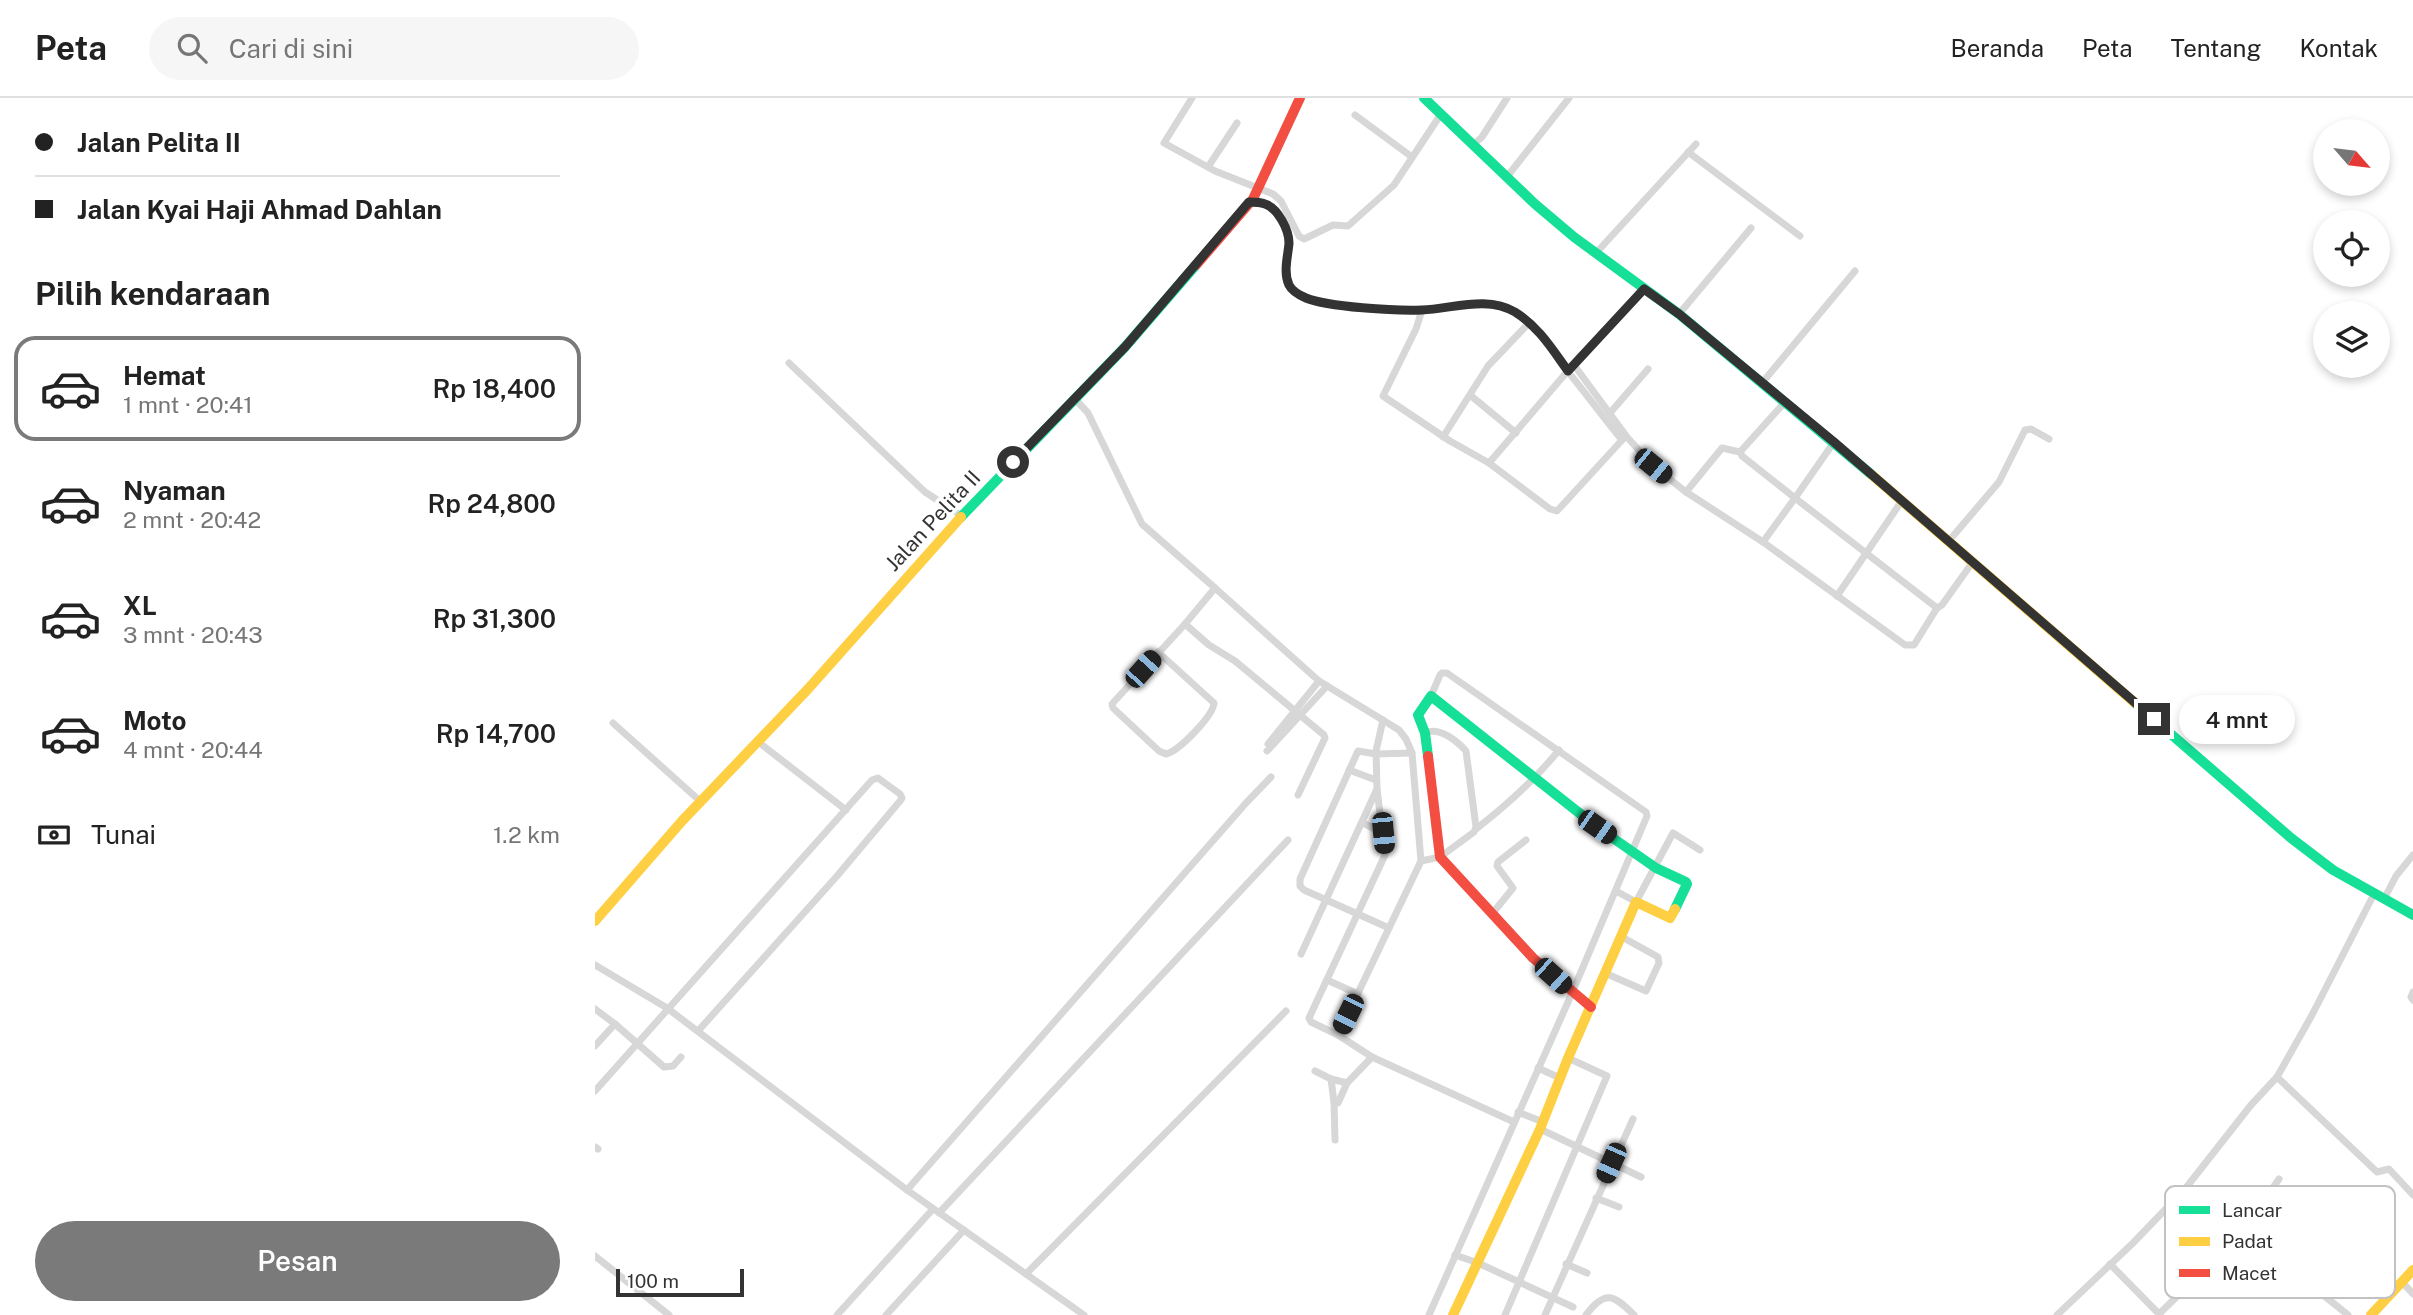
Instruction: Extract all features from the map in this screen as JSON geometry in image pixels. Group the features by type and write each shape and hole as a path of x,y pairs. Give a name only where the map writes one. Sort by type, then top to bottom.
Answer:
{"street":[{"path":"1192,98 1164,143 1254,195 1277,212 1289,237 1287,275 1288,284 1295,292 1323,303 1422,310 1483,304 1497,305 1515,312 1540,331 1609,413 1624,439"},
{"name":"Jalan Pelita II","path":"595,921 700,801 808,689 962,516 1125,347 1254,195 1300,98"},
{"path":"1424,98 1506,178 1596,253 1639,294 1679,314 1762,383 1782,405 1898,506 1948,542 2291,838 2333,870 2413,915"},
{"path":"1473,145 1482,137 1507,98"},
{"path":"1506,178 1569,98"},
{"path":"1254,195 1277,197 1299,236 1304,239 1333,225 1348,226 1394,185 1441,114"},
{"path":"1355,115 1412,157"},
{"path":"1208,167 1237,123"},
{"path":"1596,253 1696,144"},
{"path":"1688,152 1800,236"},
{"path":"1679,314 1751,228"},
{"path":"1289,237 1299,236"},
{"path":"1762,383 1855,271"},
{"path":"1489,463 1639,294"},
{"path":"1422,310 1416,330 1384,396 1443,437 1489,463 1550,509 1557,511 1624,439"},
{"path":"1443,437 1488,366 1529,323"},
{"path":"789,363 925,492 962,516"},
{"path":"1571,368 1624,439 1653,466 1686,492 1763,542 1910,646 1914,645 1937,608 1942,606 1972,563"},
{"path":"1609,413 1648,369"},
{"path":"1082,392 1088,412 1142,524 1319,681 1399,730 1412,752 1431,860 1492,914 1533,958 1591,1007"},
{"path":"1470,395 1516,433"},
{"path":"1740,452 1782,405"},
{"path":"1948,542 1999,482 2025,430 2031,429 2049,439"},
{"path":"1763,542 1831,446"},
{"path":"1686,492 1722,448 1740,452 1937,608"},
{"path":"1837,596 1898,506"},
{"path":"1158,652 1214,703 1212,712 1178,749 1166,754 1159,751 1112,706 1158,652 1185,624 1215,588"},
{"path":"1185,624 1209,645 1235,661 1325,736 1298,794"},
{"path":"1429,1315 1572,993 1647,816 1559,750 1444,672 1418,715 1425,733 1431,860"},
{"path":"1267,748 1298,712 1319,681"},
{"path":"1298,712 1327,686"},
{"path":"1431,696 1633,852 1656,868 1686,882 1672,916 1668,919 1616,891"},
{"path":"1383,720 1376,754 1376,780 1385,855 1308,1017 1311,1022 1338,1035 1372,1058 1514,1122"},
{"path":"613,723 700,801"},
{"path":"1425,733 1431,730 1443,733 1466,751 1475,830"},
{"path":"757,741 846,810"},
{"path":"1338,1035 1389,928 1431,860 1514,799 1559,750"},
{"path":"1389,928 1304,890 1300,886 1300,879 1358,751 1376,754 1412,752"},
{"path":"1349,770 1376,780"},
{"path":"907,1190 1271,777"},
{"path":"595,1091 875,778 902,796 837,876 698,1031"},
{"path":"1301,954 1377,789"},
{"path":"1363,823 1383,833"},
{"path":"1453,1315 1542,1126 1568,1058 1607,974 1636,902 1673,833 1700,850"},
{"path":"837,1315 1288,840"},
{"path":"1492,914 1513,888 1497,864 1526,840"},
{"path":"2187,1186 2251,1105 2277,1077 2379,896 2413,855"},
{"path":"1607,974 1646,991 1659,963 1658,957 1622,937"},
{"path":"595,965 667,1008 907,1190 1084,1315"},
{"path":"1327,980 1358,994"},
{"path":"2413,992 2413,999"},
{"path":"595,1009 664,1067 674,1066 681,1057"},
{"path":"1026,1274 1286,1012"},
{"path":"595,1046 615,1024"},
{"path":"1334,1102 1339,1102 1347,1083 1372,1058"},
{"path":"1504,1315 1607,1076 1568,1058"},
{"path":"1538,1068 1560,1078"},
{"path":"1315,1071 1347,1083"},
{"path":"2277,1077 2377,1172 2389,1169 2413,1195"},
{"path":"1331,1079 1335,1140"},
{"path":"1518,1112 1577,1146 1641,1177"},
{"path":"1545,1315 1633,1119"},
{"path":"2274,1186 2279,1179"},
{"path":"1596,1198 1619,1207"},
{"path":"2057,1315 2165,1209"},
{"path":"887,1315 964,1230"},
{"path":"1455,1255 1573,1307"},
{"path":"595,1256 669,1315"},
{"path":"1566,1264 1587,1273"},
{"path":"2110,1264 2160,1315 2177,1298"},
{"path":"2395,1289 2413,1270"},
{"path":"2402,1282 2413,1294"},
{"path":"1586,1315 1600,1300 1607,1297 1621,1302 1634,1315"},
{"path":"2328,1298 2348,1315"},
{"path":"2371,1315 2387,1298"},
{"path":"1066,1315 1074,1308"}],"traffic: fast":[{"path":"1424,98 1535,204 1574,237 1679,314 1872,475"},
{"path":"961,517 1125,347 1196,265"},
{"path":"1428,756 1425,733 1418,715 1431,696 1597,827 1656,868 1686,882 1675,909"},
{"path":"2135,703 2291,838 2333,870 2413,915"}],"traffic: slow":[{"path":"1872,475 2135,703"},
{"path":"595,921 682,821 808,689 961,517"},
{"path":"1453,1315 1540,1129 1636,902 1670,918 1675,909"},
{"path":"2395,1289 2413,1270"},
{"path":"2371,1315 2387,1298"}],"traffic: jam":[{"path":"1196,265 1253,199 1300,98"},
{"path":"1428,756 1440,857 1533,958 1591,1007"}],"route":[{"path":"1013,462 1125,347 1249,202 1263,203 1277,212 1289,237 1286,266 1288,284 1295,292 1323,303 1391,309 1422,310 1483,304 1502,306 1515,312 1540,331 1568,371 1644,289 1679,314 1852,457 2154,719"}]}
